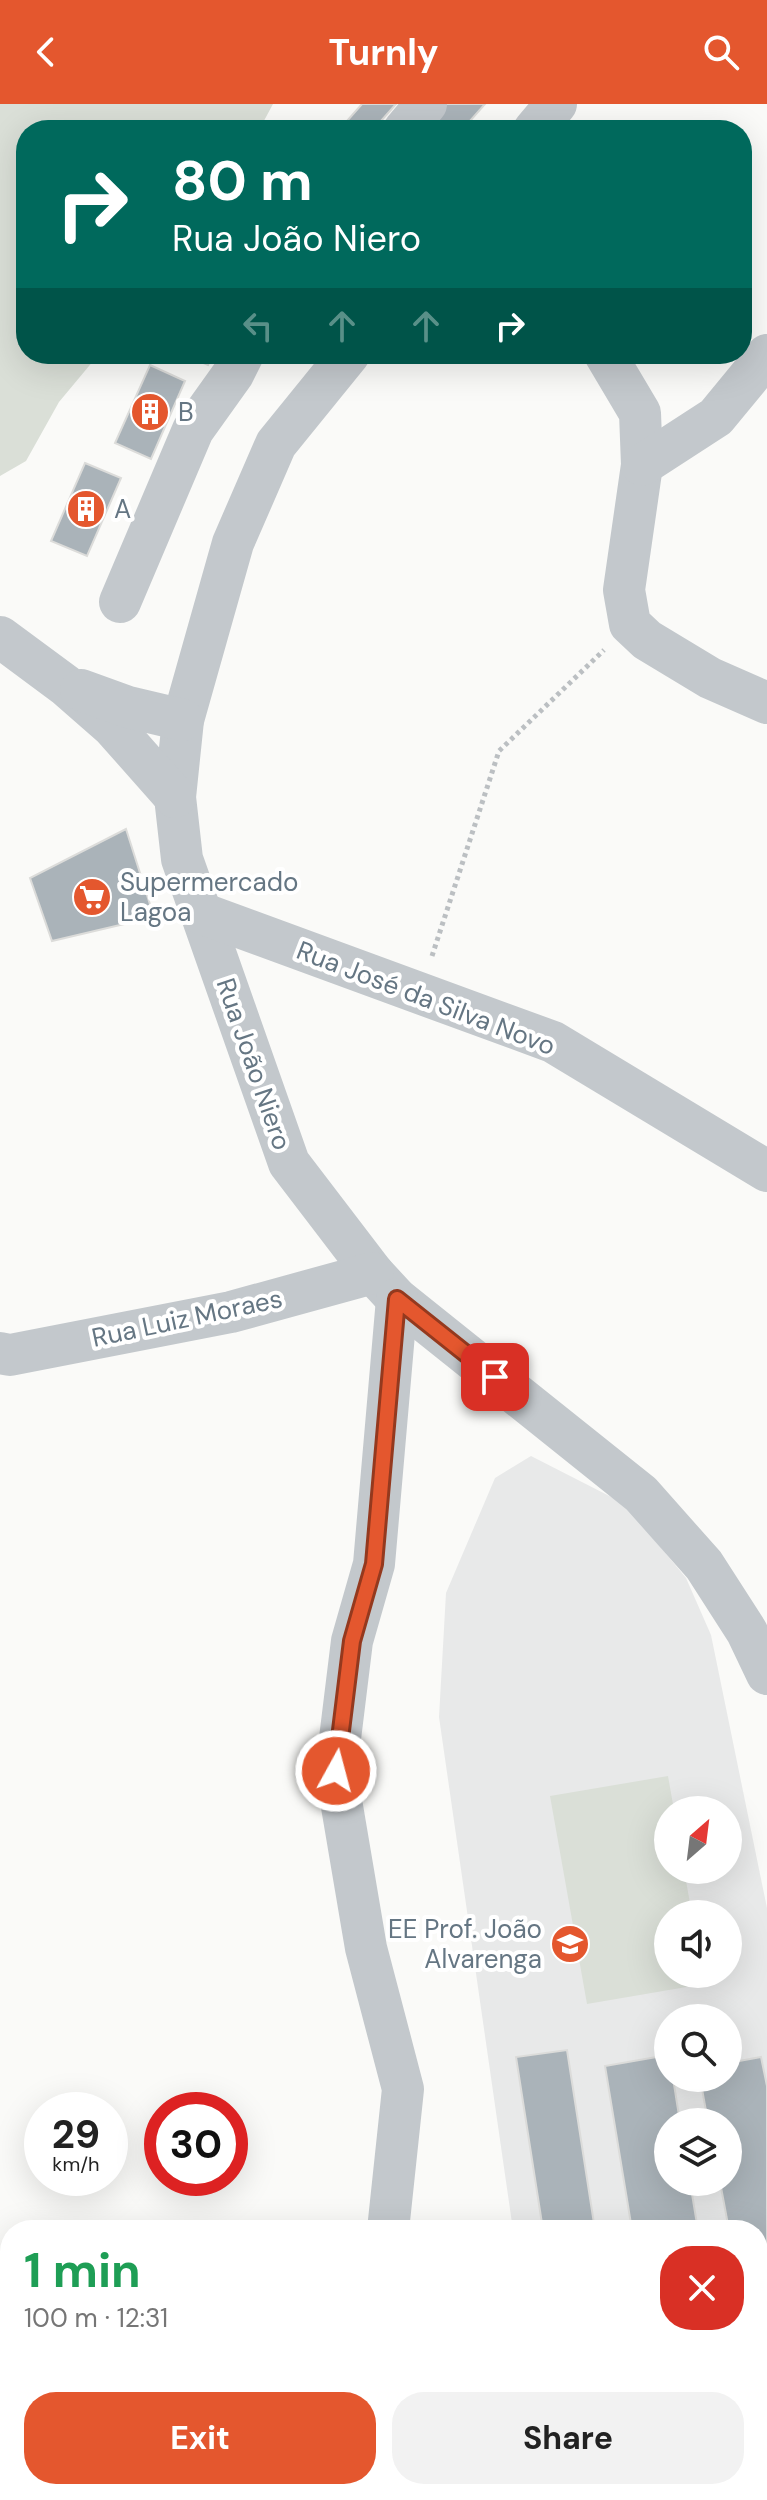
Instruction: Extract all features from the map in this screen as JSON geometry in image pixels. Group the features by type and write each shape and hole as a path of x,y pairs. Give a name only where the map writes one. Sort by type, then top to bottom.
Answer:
{"street":[{"path":"412,120 426,104"},
{"path":"542,120 556,104"},
{"path":"642,465 716,417 767,355"},
{"path":"120,602 193,430 238,364"},
{"name":"Rua João Niero","path":"341,364 276,444 233,543 183,720 175,797 182,859 289,1163 385,1286 641,1494 704,1565 747,1632 767,1674"},
{"path":"611,364 640,413 642,465 624,590 630,624 647,640 710,678 767,703"},
{"path":"0,637 65,685 113,727 175,797"},
{"path":"65,685 128,707 183,720"},
{"name":"Rua José da Silva Novo","path":"201,913 553,1042 767,1171"},
{"path":"385,1286 374,1564 352,1641 336,1771 366,1948 403,2089 389,2220"},
{"name":"Rua Luiz Moraes","path":"0,1353 10,1355 385,1286"}],"path":[{"path":"420,994 499,751 630,624"}],"shaded area":[{"path":"0,104 273,104 264,120 16,120 16,364 91,364 59,402 26,461 0,476"},
{"name":"EE Prof. João Alvarenga","path":"531,1456 625,1504 686,1578 711,1635 767,1908 767,2220 512,2220 439,1717 446,1593 495,1478"},
{"path":"668,1776 672,1796 654,1796 654,1884 687,1884 689,1900 654,1900 654,1988 681,1988 587,2004 550,1796"}],"building":[{"path":"362,104 396,104 382,120 348,120"},
{"path":"446,104 485,104 471,120 432,120"},
{"name":"B","path":"150,365 185,381 151,459 115,443"},
{"name":"A","path":"85,463 121,478 87,556 51,541"},
{"name":"Supermercado Lagoa","path":"126,829 154,917 52,941 30,878"},
{"path":"567,2050 593,2220 541,2220 516,2057"},
{"path":"654,2057 654,2092 675,2092 678,2108 654,2108 654,2196 692,2196 696,2220 630,2220 605,2066"},
{"path":"761,2057 767,2086 767,2220 727,2220 723,2196 742,2196 742,2108 705,2108 703,2092 742,2092 742,2060"}],"place":[{"name":"B","path":"150,412"},
{"name":"A","path":"86,509"},
{"name":"Supermercado Lagoa","path":"92,897"},
{"name":"EE Prof. João Alvarenga","path":"570,1944"}],"route":[{"path":"336,1771 352,1641 374,1564 397,1299 495,1377"}]}
